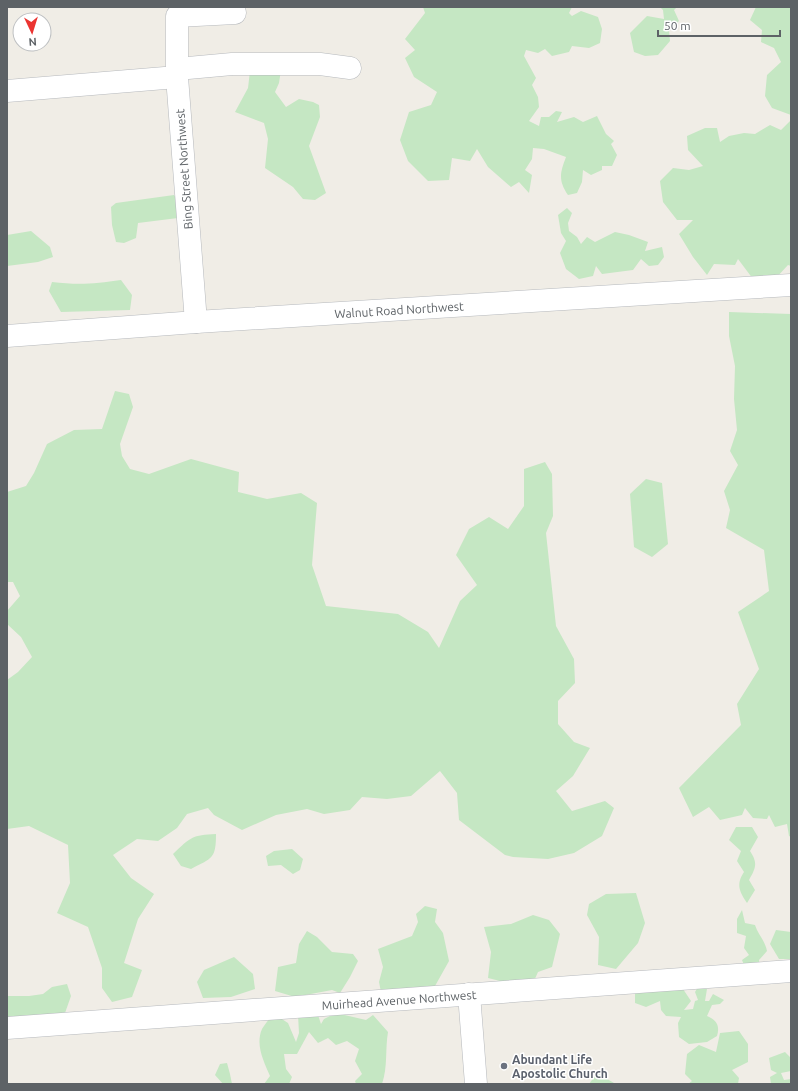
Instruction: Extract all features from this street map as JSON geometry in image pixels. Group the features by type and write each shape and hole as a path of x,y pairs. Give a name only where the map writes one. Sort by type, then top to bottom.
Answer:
{"street":[{"name":"Bing Street Northwest","path":"196,322 177,73 177,16 236,13"},
{"path":"7,91 177,73 232,64 320,64 350,68"},
{"name":"Walnut Road Northwest","path":"7,336 196,322 791,285"},
{"name":"Muirhead Avenue Northwest","path":"7,1028 791,971"},
{"path":"469,994 476,1084"}],"green space":[{"path":"423,7 572,7 569,13 572,16 581,11 598,17 602,29 600,43 589,48 572,46 569,52 552,56 545,49 538,53 526,50 524,56 536,78 532,85 538,97 539,107 529,121 539,126 541,117 549,117 556,111 562,112 557,122 574,117 583,122 597,116 606,134 614,141 611,144 617,155 612,166 602,166 602,170 591,175 583,170 582,182 577,193 568,195 561,181 561,172 566,157 544,149 533,148 532,159 525,170 532,175 529,193 519,182 511,187 488,167 477,149 470,161 452,158 449,180 428,181 408,161 400,140 409,112 431,105 437,92 414,77 405,58 415,50 405,39 425,13"},
{"path":"660,7 677,7 674,10 679,21 669,31 670,41 658,55 645,56 634,52 630,33 647,16 664,19 663,10"},
{"path":"756,7 791,7 791,115 772,108 765,96 767,75 781,62 774,48 761,42 762,30 750,20"},
{"path":"281,70 279,83 275,92 286,107 299,99 319,105 320,117 309,146 326,193 315,200 303,199 293,187 265,168 268,139 264,123 235,112 248,88 250,71"},
{"path":"791,120 791,266 788,265 775,279 756,283 738,259 735,265 714,264 707,275 693,257 679,234 693,220 677,220 663,202 660,181 673,168 689,170 703,166 688,150 687,136 705,128 717,128 720,142 729,136 744,133 755,134 770,125 781,130"},
{"path":"174,195 182,208 178,218 138,223 136,238 124,243 116,242 112,225 111,207 116,203"},
{"path":"567,208 572,213 568,223 569,231 577,237 581,244 587,237 595,242 615,232 648,242 645,251 662,247 664,257 658,265 649,266 641,259 633,270 602,274 596,266 593,276 579,279 566,269 560,253 566,241 561,233 558,215"},
{"path":"31,231 50,247 53,257 38,262 7,266 7,235"},
{"path":"121,280 132,295 130,310 61,312 49,291 52,282 86,284"},
{"path":"729,312 791,314 791,837 789,836 787,824 775,827 769,815 767,819 753,818 745,808 742,815 720,820 709,807 693,817 679,788 741,725 737,704 759,669 738,612 769,591 764,550 726,528 730,510 724,491 738,465 730,451 737,430 734,399 735,366 729,336"},
{"path":"115,391 129,394 133,407 120,444 122,456 130,469 149,474 191,459 239,472 238,492 267,499 301,493 317,503 312,565 326,606 398,614 428,632 439,648 460,601 477,585 456,555 469,529 489,517 508,529 524,506 524,469 545,462 552,474 553,516 546,533 556,626 574,659 575,683 558,701 558,724 574,742 590,748 573,776 556,791 572,811 605,801 614,808 602,836 574,853 548,859 513,857 505,855 459,820 457,793 440,771 411,796 387,799 362,797 350,810 324,814 307,809 276,815 242,830 214,815 208,808 187,814 177,828 158,841 137,839 113,855 131,878 154,894 138,919 124,963 142,970 132,997 112,1002 102,988 102,968 88,927 57,913 70,883 68,845 29,826 7,829 7,680 18,672 32,657 21,637 7,624 7,611 20,596 13,582 7,582 7,492 26,486 34,473 47,444 74,430 102,429"},
{"path":"646,479 662,483 668,544 652,557 634,547 630,494"},
{"path":"736,827 752,827 758,837 750,851 755,862 755,866 749,880 755,890 747,903 740,891 739,884 744,872 737,861 741,851 729,840"},
{"path":"216,834 214,853 208,860 191,869 181,866 173,854 192,838 202,835"},
{"path":"292,849 303,859 300,870 293,874 281,865 268,866 266,856 274,851"},
{"path":"636,893 645,923 638,943 616,969 598,965 599,937 587,915 589,904 606,894"},
{"path":"425,906 437,909 435,922 443,933 449,961 435,986 381,992 379,982 383,967 378,949 412,936 418,922 416,914"},
{"path":"742,910 745,923 755,925 766,947 767,951 759,960 760,969 746,970 742,960 749,955 744,948 746,936 737,933 737,919"},
{"path":"533,915 549,920 560,934 552,967 538,972 534,981 508,983 488,978 491,952 484,927 511,924"},
{"path":"776,930 791,932 791,959 779,959 770,944"},
{"path":"307,931 317,937 332,952 353,954 358,961 340,993 332,990 295,997 275,991 278,967 296,963 299,944"},
{"path":"234,957 253,974 255,989 231,997 203,998 197,982 204,970"},
{"path":"67,984 71,996 65,1013 7,1022 7,996 29,996 43,994 52,987"},
{"path":"698,987 707,989 705,1001 709,1001 713,994 724,1000 720,1004 712,1005 707,1016 715,1021 718,1029 717,1036 707,1042 689,1044 679,1037 678,1023 681,1017 666,1016 661,1010 660,1001 646,1007 635,1003 635,993 683,989 691,1001 684,1010 693,1009 695,1001 698,1000 695,992"},
{"path":"336,1013 366,1020 373,1015 388,1032 385,1071 382,1084 356,1084 355,1081 362,1074 355,1061 359,1049 347,1041 336,1045 328,1038 318,1043 309,1032 297,1054 284,1054 286,1069 292,1077 289,1084 264,1084 270,1076 261,1053 259,1041 263,1027 274,1014 288,1023 296,1042 299,1033 298,1015 318,1015 321,1024 324,1019"},
{"path":"739,1031 748,1044 748,1062 732,1070 739,1078 738,1084 688,1084 692,1081 685,1074 687,1054 699,1045 716,1052 720,1033"},
{"path":"785,1052 791,1058 791,1071 781,1073 784,1080 791,1079 791,1084 771,1084 770,1077 777,1073 771,1070 769,1058"},
{"path":"227,1063 232,1084 223,1084 215,1075 220,1064"},
{"path":"597,1073 614,1083 614,1084 589,1084"}],"place":[{"name":"Abundant Life Apostolic Church","path":"504,1066"}]}
